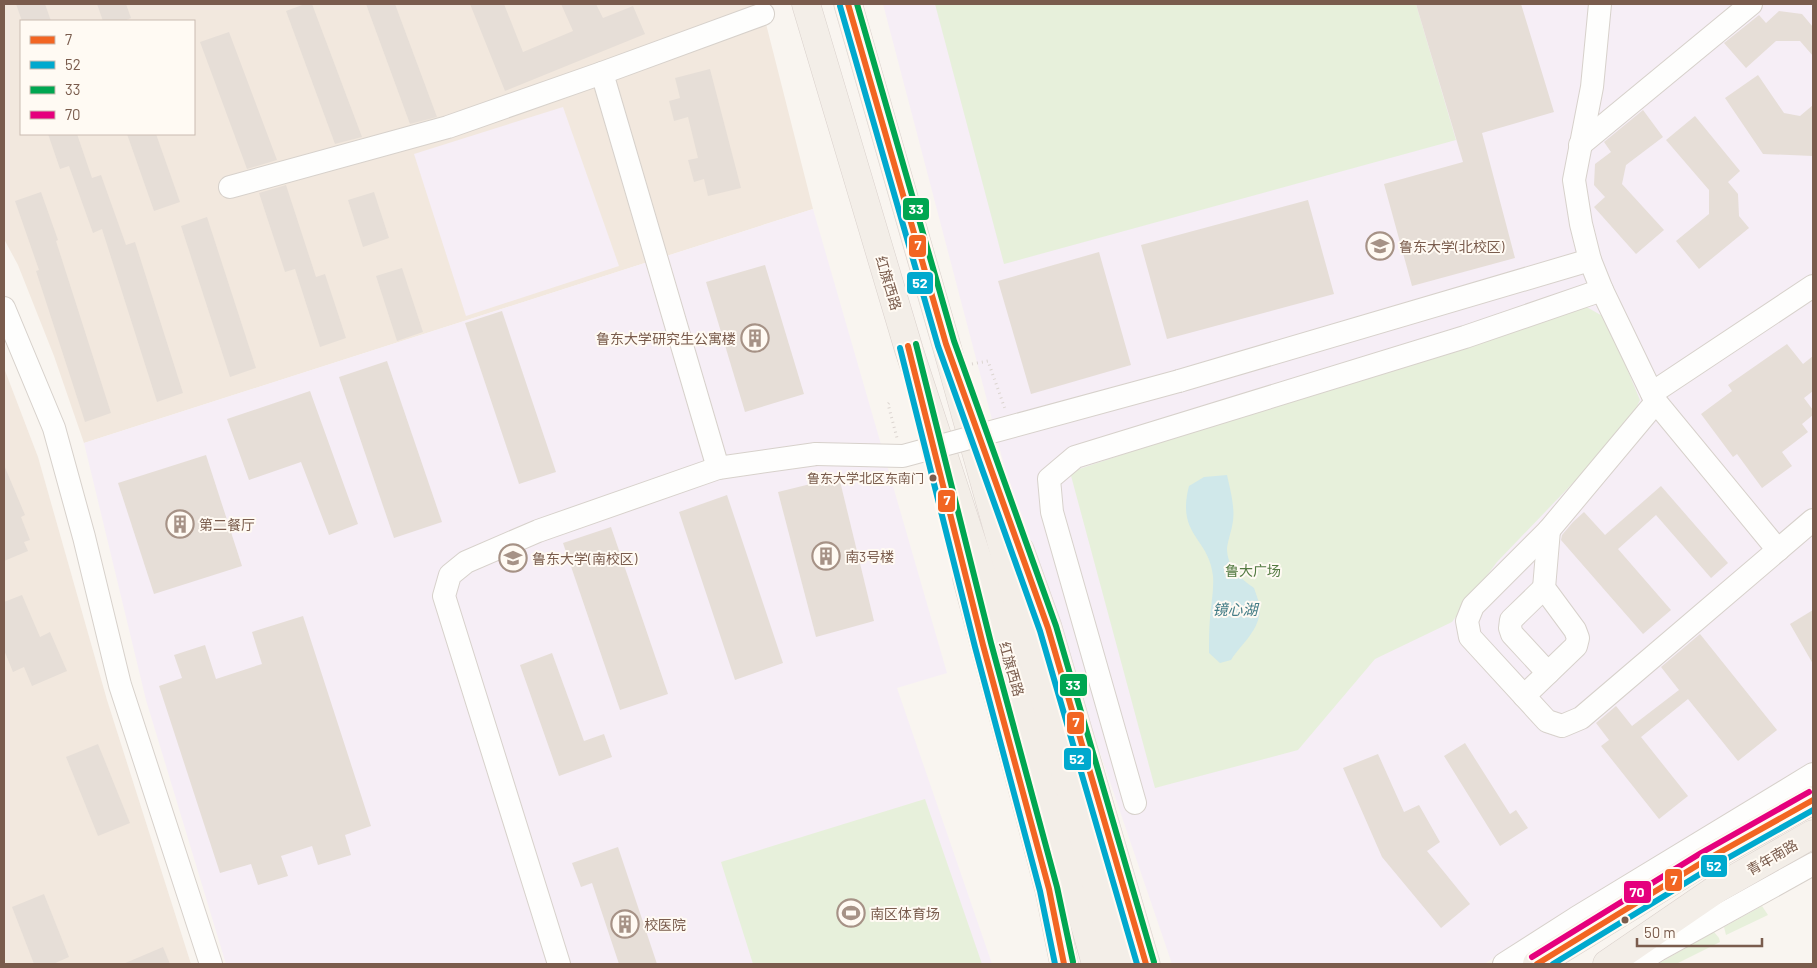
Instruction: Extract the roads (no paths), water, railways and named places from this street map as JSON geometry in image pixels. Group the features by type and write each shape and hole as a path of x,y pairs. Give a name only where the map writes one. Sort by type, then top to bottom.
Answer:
{"main road":[{"name":"红旗西路","path":"806,4 909,350 1005,643 1096,964"},
{"name":"红旗西路","path":"848,4 946,344 1119,964"},
{"path":"946,344 1048,628 1146,964"},
{"path":"909,350 983,645 1049,889 1064,964"},
{"path":"1537,964 1706,860 1813,800"},
{"name":"青年南路","path":"1607,964 1718,888 1813,834"}],"street":[{"path":"1600,4 1592,87 1574,180 1580,224 1590,260 1602,290 1654,397 1778,550"},
{"path":"1580,145 1751,4"},
{"path":"230,187 448,127 764,14"},
{"path":"602,73 718,468"},
{"path":"559,964 444,596 450,575 466,562 538,531 718,468 816,454 903,456 1179,381 1590,260"},
{"path":"1813,286 1654,397 1549,530 1473,606 1467,621 1470,637 1547,721 1562,726 1581,718 1813,520"},
{"path":"1135,803 1052,512 1049,479 1075,457 1465,337 1602,290"},
{"path":"4,308 54,428 84,536 120,685 211,964"},
{"path":"1548,673 1512,634 1510,628 1511,620 1544,588 1549,530"},
{"path":"1524,696 1576,646 1578,638 1575,630 1544,588"},
{"path":"1504,964 1813,774"},
{"path":"1636,964 1813,864"}],"water":[{"name":"镜心湖","path":"1227,475 1233,509 1227,548 1229,561 1235,571 1254,588 1260,608 1257,623 1250,636 1231,660 1220,663 1209,653 1213,576 1206,553 1190,526 1186,503 1189,486 1204,477"}],"place":[{"name":"鲁东大学(北校区)","path":"1380,246"},
{"name":"鲁东大学研究生公寓楼","path":"755,338"},
{"name":"鲁东大学北区东南门","path":"933,478"},
{"name":"第二餐厅","path":"180,524"},
{"name":"南3号楼","path":"826,556"},
{"name":"鲁东大学(南校区)","path":"513,558"},
{"name":"南区体育场","path":"851,913"},
{"name":"校医院","path":"625,924"}],"park label":[{"name":"鲁大广场","path":"1253,570"}]}
